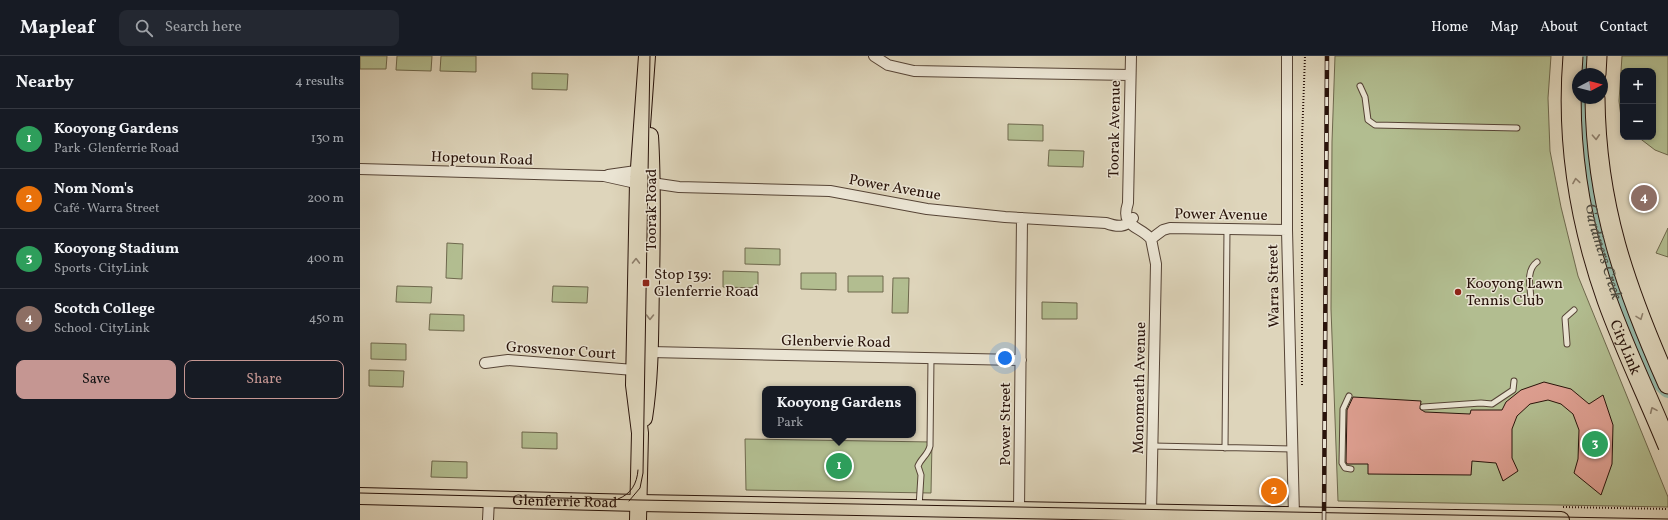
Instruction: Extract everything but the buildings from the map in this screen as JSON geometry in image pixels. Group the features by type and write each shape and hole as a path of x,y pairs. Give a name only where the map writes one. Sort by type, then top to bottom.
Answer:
{"highway":[{"name":"CityLink","path":"1573,56 1570,97 1572,148 1581,208 1588,240 1620,332 1668,446"},
{"path":"1596,68 1597,56"},
{"name":"CityLink","path":"1595,104 1600,172 1612,232 1630,293 1668,384"}],"main road":[{"name":"Toorak Road","path":"640,433 649,385 650,352 647,180 648,56"},
{"name":"Toorak Road","path":"638,520 640,433 634,384 634,370 647,180"},
{"name":"Glenferrie Road","path":"360,496 919,508 955,514 1019,510 1151,513 1265,518 1294,516 1561,520"}],"street":[{"path":"874,56 888,65 914,71 1130,75"},
{"name":"Toorak Avenue","path":"1129,219 1126,213 1128,203 1131,56"},
{"name":"Warra Street","path":"1287,56 1287,230 1294,516"},
{"name":"Hopetoun Road","path":"360,169 604,176 647,180"},
{"name":"Power Avenue","path":"647,180 679,187 830,191 927,209 1022,218 1106,223 1121,227 1129,219"},
{"name":"Power Street","path":"1019,510 1022,218"},
{"path":"1129,219 1154,236"},
{"name":"Power Avenue","path":"1154,236 1163,230 1170,228 1287,230"},
{"name":"Monomeath Avenue","path":"1151,513 1156,264 1154,236"},
{"name":"Glenbervie Road","path":"650,352 1021,360"},
{"name":"Grosvenor Court","path":"485,362 508,360 634,370"},
{"path":"488,520 489,499"}],"lane":[{"path":"1360,86 1365,97 1368,120 1375,125 1517,128"},
{"path":"1225,448 1227,229"},
{"path":"1531,298 1530,272 1531,266 1537,262"},
{"path":"1567,344 1565,318 1574,310"},
{"path":"919,508 920,475 918,466 920,461 928,454 930,446 931,358"},
{"path":"1423,407 1481,403 1492,404 1513,390 1514,381"},
{"path":"1348,396 1347,404 1343,409 1342,463 1345,468 1351,469"},
{"path":"1153,446 1292,449"}],"path":[{"path":"1302,387 1302,140 1305,56"}],"green space":[{"path":"360,56 387,56 386,69 360,69"},
{"path":"397,56 432,56 431,71 396,70"},
{"path":"441,56 476,56 476,72 440,71"},
{"name":"Kooyong Lawn Tennis Club","path":"1335,56 1551,56 1548,98 1550,151 1561,207 1578,276 1668,497 1668,507 1338,501 1331,309 1332,142"},
{"path":"1622,56 1668,56 1668,155 1655,150 1642,140 1656,140 1656,68 1621,68"},
{"path":"532,73 568,74 567,90 532,89"},
{"path":"1620,86 1620,109 1619,101"},
{"path":"1008,124 1043,125 1043,141 1008,140"},
{"path":"1049,150 1084,151 1083,167 1048,166"},
{"path":"1668,228 1668,257 1656,253"},
{"path":"447,243 463,244 462,279 446,278"},
{"path":"745,248 780,249 780,265 745,264"},
{"path":"723,271 758,272 758,288 723,287"},
{"path":"801,273 836,273 836,290 801,289"},
{"path":"848,276 883,276 883,292 848,292"},
{"path":"893,278 909,278 908,313 892,313"},
{"path":"397,286 432,287 431,303 396,302"},
{"path":"553,286 588,287 587,303 552,302"},
{"path":"1042,302 1077,303 1077,319 1042,319"},
{"path":"430,314 464,315 464,331 429,330"},
{"path":"371,343 406,344 406,360 371,359"},
{"path":"369,370 404,371 403,387 369,386"},
{"path":"522,432 557,433 557,449 522,448"},
{"path":"745,439 932,442 931,493 746,490"},
{"path":"432,461 467,462 467,478 431,477"}],"waterway":[{"name":"Gardiners Creek","path":"1586,68 1587,56"},
{"name":"Gardiners Creek","path":"1582,104 1581,111 1594,221 1638,361 1668,389"}],"tram line":[{"path":"629,501 640,488 643,473 650,56"},
{"path":"618,499 630,491 635,484 638,470"},
{"path":"360,493 639,500 1668,519"}],"railway":[{"path":"1324,520 1327,56"}],"place":[{"name":"Scotch College","path":"1644,198"},
{"name":"Stop 139: Glenferrie Road","path":"646,283"},
{"name":"Kooyong Lawn Tennis Club","path":"1458,292"},
{"name":"Kooyong Stadium","path":"1595,444"},
{"name":"Kooyong Gardens","path":"839,466"},
{"name":"Nom Nom's","path":"1274,491"}]}
